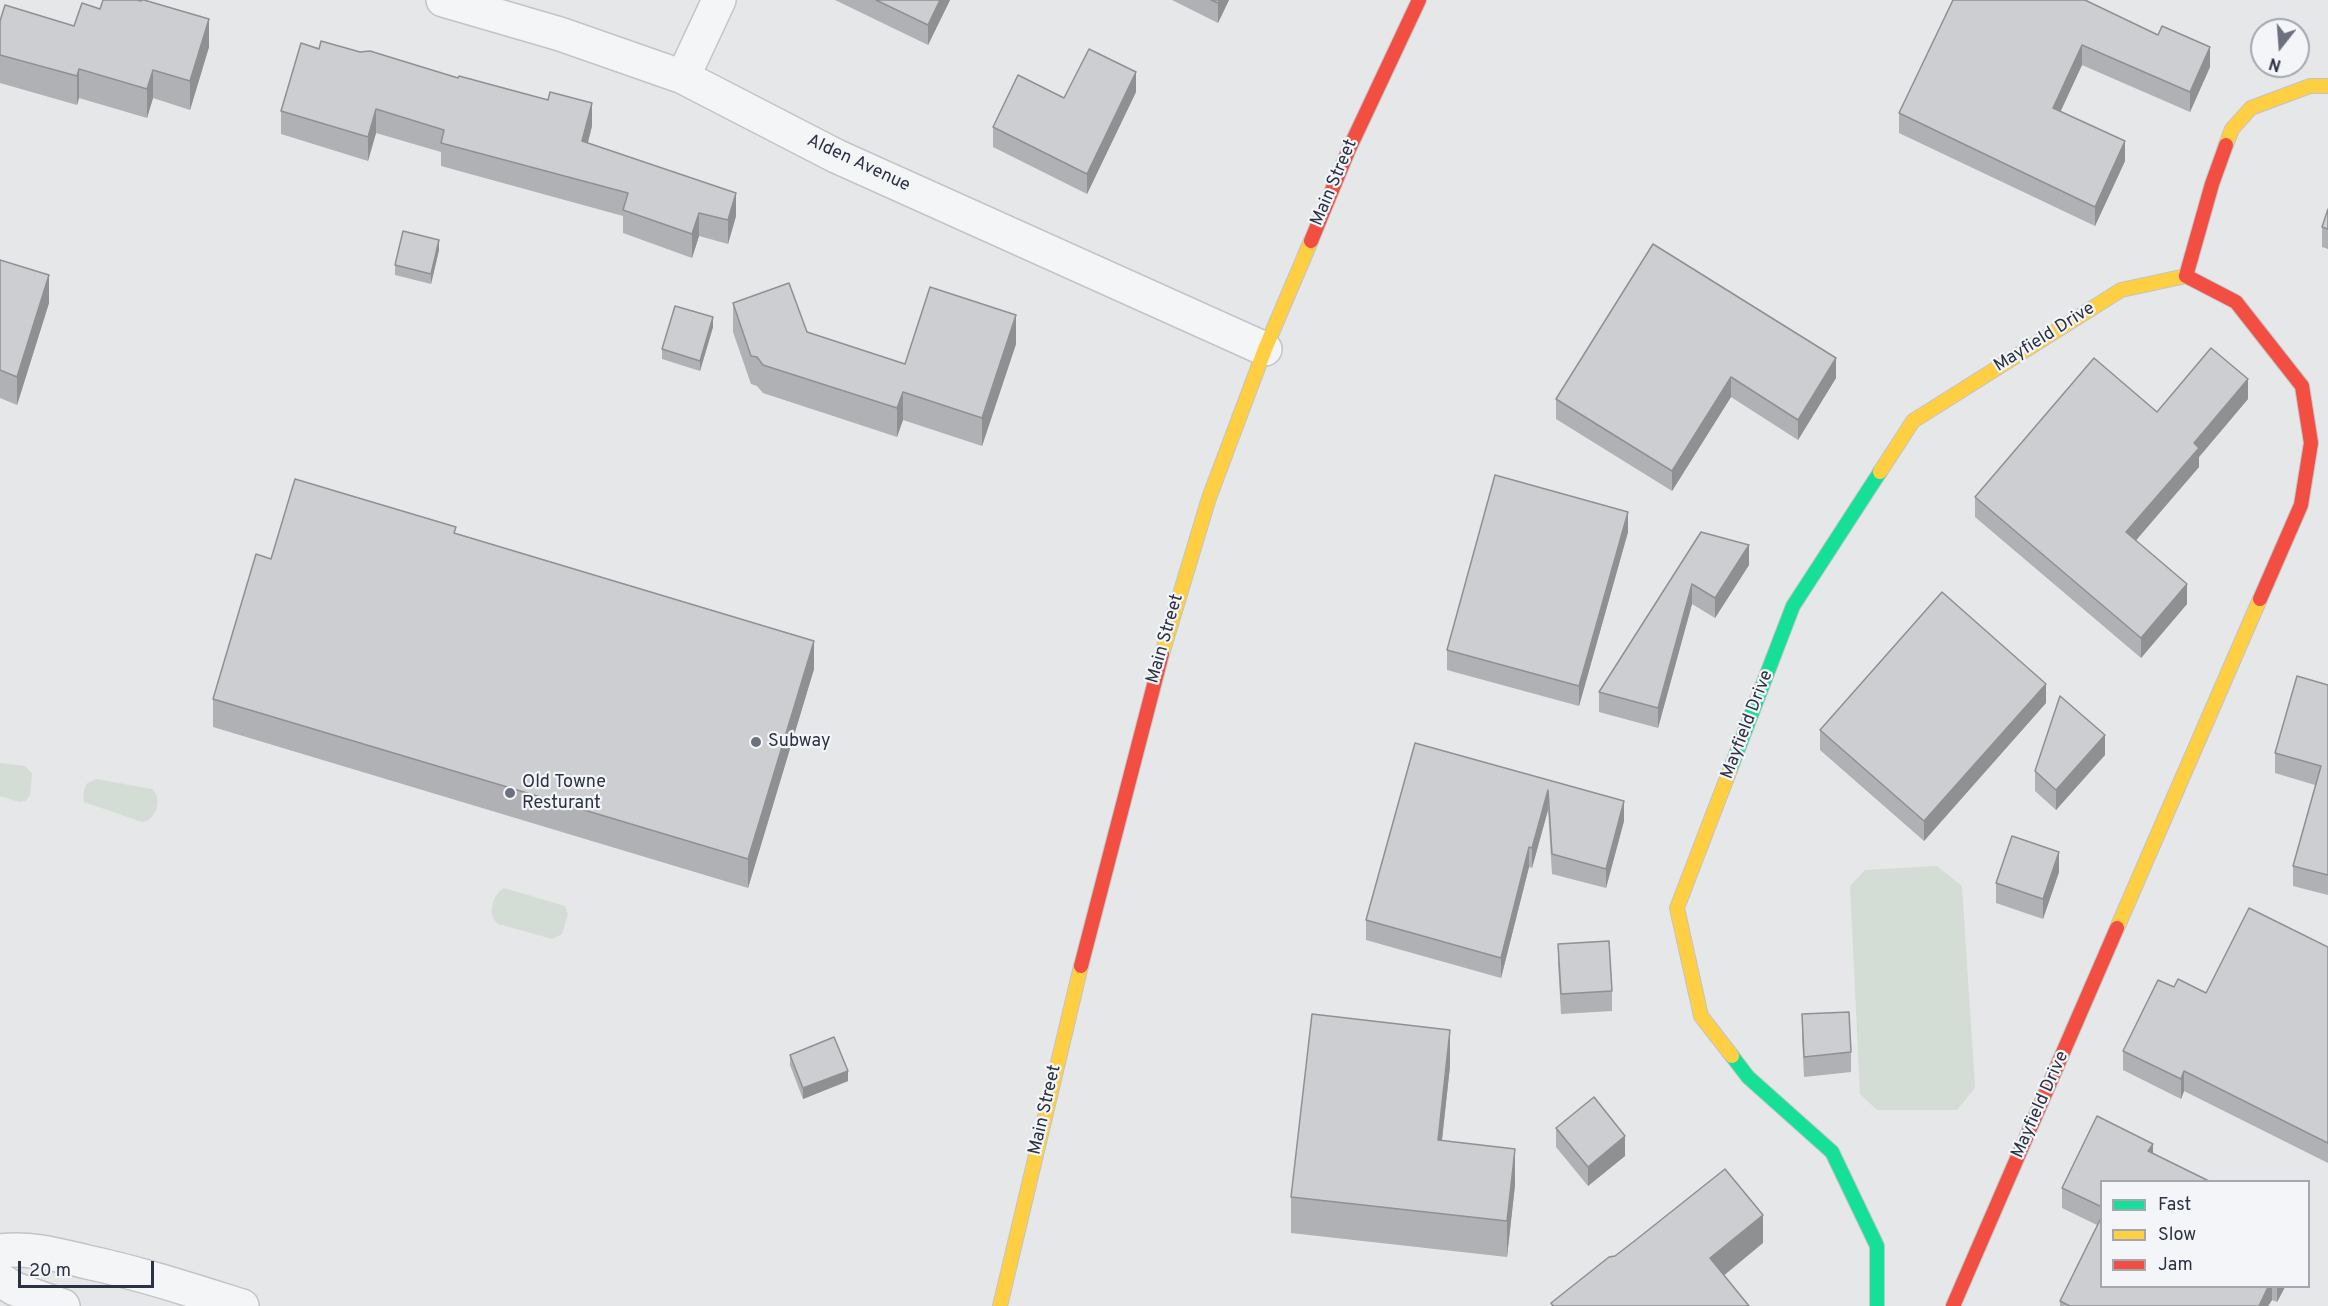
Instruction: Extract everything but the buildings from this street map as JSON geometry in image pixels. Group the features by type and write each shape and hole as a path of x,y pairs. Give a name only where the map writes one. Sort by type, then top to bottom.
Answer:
{"street":[{"name":"Alden Avenue","path":"443,0 560,34 683,77 836,156 1265,349"},
{"path":"683,77 719,0"},
{"name":"Main Street","path":"1000,1306 1060,1050 1153,684 1209,498 1265,349 1349,149 1419,0"},
{"path":"2186,276 2212,184 2232,129 2251,108 2310,86 2328,86"},
{"name":"Mayfield Drive","path":"1877,1306 1877,1246 1832,1152 1748,1077 1701,1016 1677,908 1793,606 1913,421 2121,290 2186,276 2236,302 2302,386 2311,443 2301,505 1953,1306"},
{"path":"0,1251 16,1249 43,1251 169,1295 242,1306"},
{"path":"0,1280 15,1289 63,1306"}],"shaded area":[{"path":"0,763 25,766 32,773 30,795 26,801 19,802 0,796"},
{"path":"96,779 152,789 158,803 155,813 142,822 84,802 83,794 86,784"},
{"path":"1937,866 1962,886 1975,1088 1957,1110 1877,1110 1860,1094 1850,886 1865,870"},
{"path":"504,888 565,906 568,914 562,934 552,939 498,924 492,915 492,905"}],"traffic: fast":[{"path":"1730,770 1793,606 1880,472"},
{"path":"1732,1056 1748,1077 1832,1152 1877,1246 1877,1306"}],"traffic: slow":[{"path":"2226,145 2232,129 2251,108 2310,86 2328,86"},
{"path":"1162,654 1209,498 1265,349 1311,241"},
{"path":"1880,472 1913,421 2121,290 2186,276"},
{"path":"2117,928 2260,599"},
{"path":"1730,770 1677,908 1701,1016 1732,1056"},
{"path":"1000,1306 1081,966"}],"traffic: jam":[{"path":"1311,241 1349,149 1419,0"},
{"path":"2226,145 2212,184 2186,276 2236,302 2302,386 2311,443 2301,505 2260,599"},
{"path":"1081,966 1162,654"},
{"path":"1953,1306 2117,928"}],"place":[{"name":"Subway","path":"756,742"},
{"name":"Old Towne Resturant","path":"510,793"}]}
